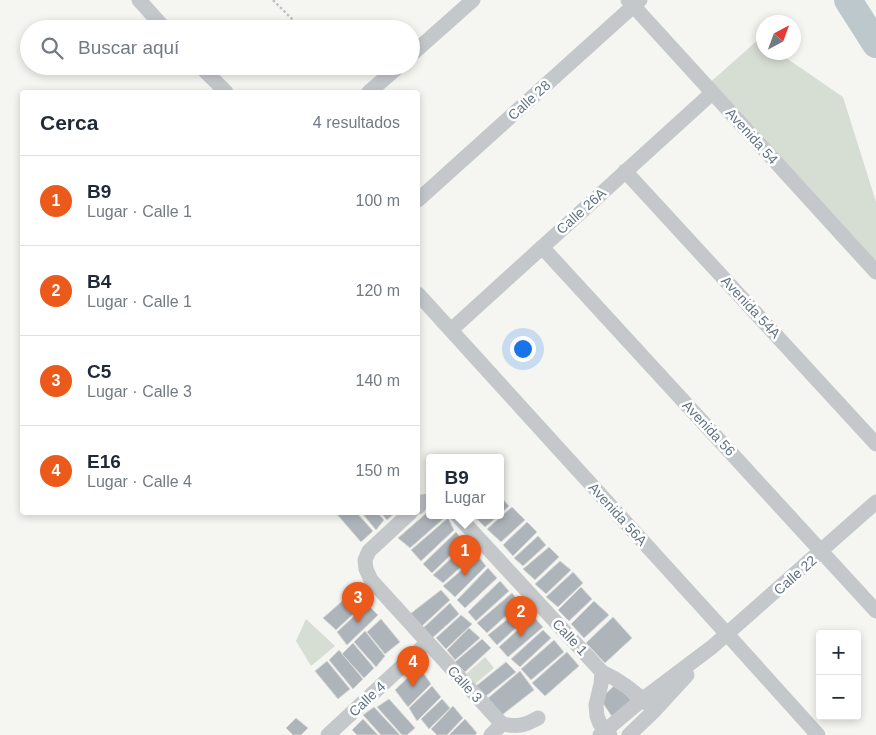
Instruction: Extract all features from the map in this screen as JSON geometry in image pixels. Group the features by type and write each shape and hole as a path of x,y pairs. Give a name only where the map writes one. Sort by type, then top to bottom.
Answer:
{"street":[{"path":"138,0 157,20"},
{"path":"420,47 473,0"},
{"name":"Avenida 54","path":"634,2 712,93 876,272"},
{"name":"Calle 28","path":"420,198 634,2"},
{"path":"209,75 224,90"},
{"path":"371,90 389,75"},
{"name":"Calle 26A","path":"451,330 712,93"},
{"name":"Avenida 54A","path":"625,171 876,444"},
{"name":"Avenida 56","path":"542,246 876,611"},
{"name":"Avenida 56A","path":"420,296 818,735"},
{"name":"Calle 22","path":"605,733 643,700 712,647 876,502"},
{"name":"Calle 3","path":"408,515 369,551 365,560 366,569 371,580 427,642 497,730 527,724 538,718"},
{"name":"Calle 1","path":"461,519 602,672 628,686 655,710"},
{"name":"Calle 4","path":"328,735 427,642"},
{"name":"Calle 22","path":"629,735 655,710 712,647"},
{"path":"602,672 596,705 597,716 605,733"}],"path":[{"path":"274,0 293,20"}],"shaded area":[{"path":"756,42 756,60 789,60 843,97 876,202 876,272 706,86"},
{"path":"306,619 335,646 311,666 296,641"},
{"path":"485,657 494,668 475,684 466,674"}],"building":[{"path":"504,500 509,506 504,510"},
{"path":"512,507 525,520 501,542 487,529 498,519 504,519 504,514"},
{"path":"426,514 426,519 443,519 410,548 398,538"},
{"path":"338,515 359,515 373,531 361,542"},
{"path":"364,515 380,515 384,520 376,530"},
{"path":"383,515 393,515 387,520"},
{"path":"448,519 454,530 421,561 411,550"},
{"path":"477,519 494,519 485,527"},
{"path":"527,522 537,532 513,556 503,545"},
{"path":"456,532 464,542 432,573 423,564"},
{"path":"538,536 546,545 523,566 514,558"},
{"path":"467,544 475,554 443,583 433,575"},
{"path":"549,547 559,557 535,580 523,569"},
{"path":"478,556 486,566 455,597 443,586"},
{"path":"560,561 571,570 546,594 535,584"},
{"path":"488,568 497,578 465,608 457,600"},
{"path":"573,572 583,583 558,607 546,597"},
{"path":"500,581 509,591 476,621 468,612"},
{"path":"581,587 592,599 569,621 558,610"},
{"path":"356,589 367,601 336,630 323,618"},
{"path":"441,590 450,600 421,627 410,614"},
{"path":"512,593 520,603 487,633 477,623"},
{"path":"594,601 609,615 584,638 571,624"},
{"path":"450,603 459,614 430,640 421,630"},
{"path":"367,604 378,615 347,645 337,632"},
{"path":"524,606 531,614 497,645 488,635"},
{"path":"461,615 472,624 446,649 436,638"},
{"path":"533,616 543,627 508,657 499,647"},
{"path":"613,617 632,638 605,663 586,643"},
{"path":"381,619 400,642 385,654 367,632"},
{"path":"469,628 480,638 455,660 447,650"},
{"path":"543,630 551,638 520,667 511,659"},
{"path":"365,631 385,656 376,667 354,642"},
{"path":"482,639 491,648 465,672 455,662"},
{"path":"554,640 564,652 531,680 521,669"},
{"path":"353,643 374,668 364,678 342,654"},
{"path":"339,650 363,679 353,689 329,660"},
{"path":"567,652 579,666 545,696 532,683"},
{"path":"327,661 350,689 338,699 315,671"},
{"path":"506,662 516,672 486,696 476,686"},
{"path":"419,667 431,684 408,707 395,690"},
{"path":"520,671 534,690 502,715 487,699"},
{"path":"616,684 633,702 613,718 600,699"},
{"path":"432,686 441,697 417,721 409,708"},
{"path":"389,699 415,728 407,735 402,735 377,707"},
{"path":"442,699 450,708 429,729 421,719"},
{"path":"453,706 463,718 447,735 437,735 431,729"},
{"path":"374,707 400,735 381,735 363,715"},
{"path":"296,718 308,728 301,735 293,735 286,728"},
{"path":"363,719 378,735 357,735 352,730"},
{"path":"465,719 477,733 475,735 449,735"}],"waterway":[{"path":"848,0 876,44"}],"place":[{"name":"B9","path":"465,576"},
{"name":"C5","path":"358,623"},
{"name":"B4","path":"521,637"},
{"name":"E16","path":"413,687"}]}
